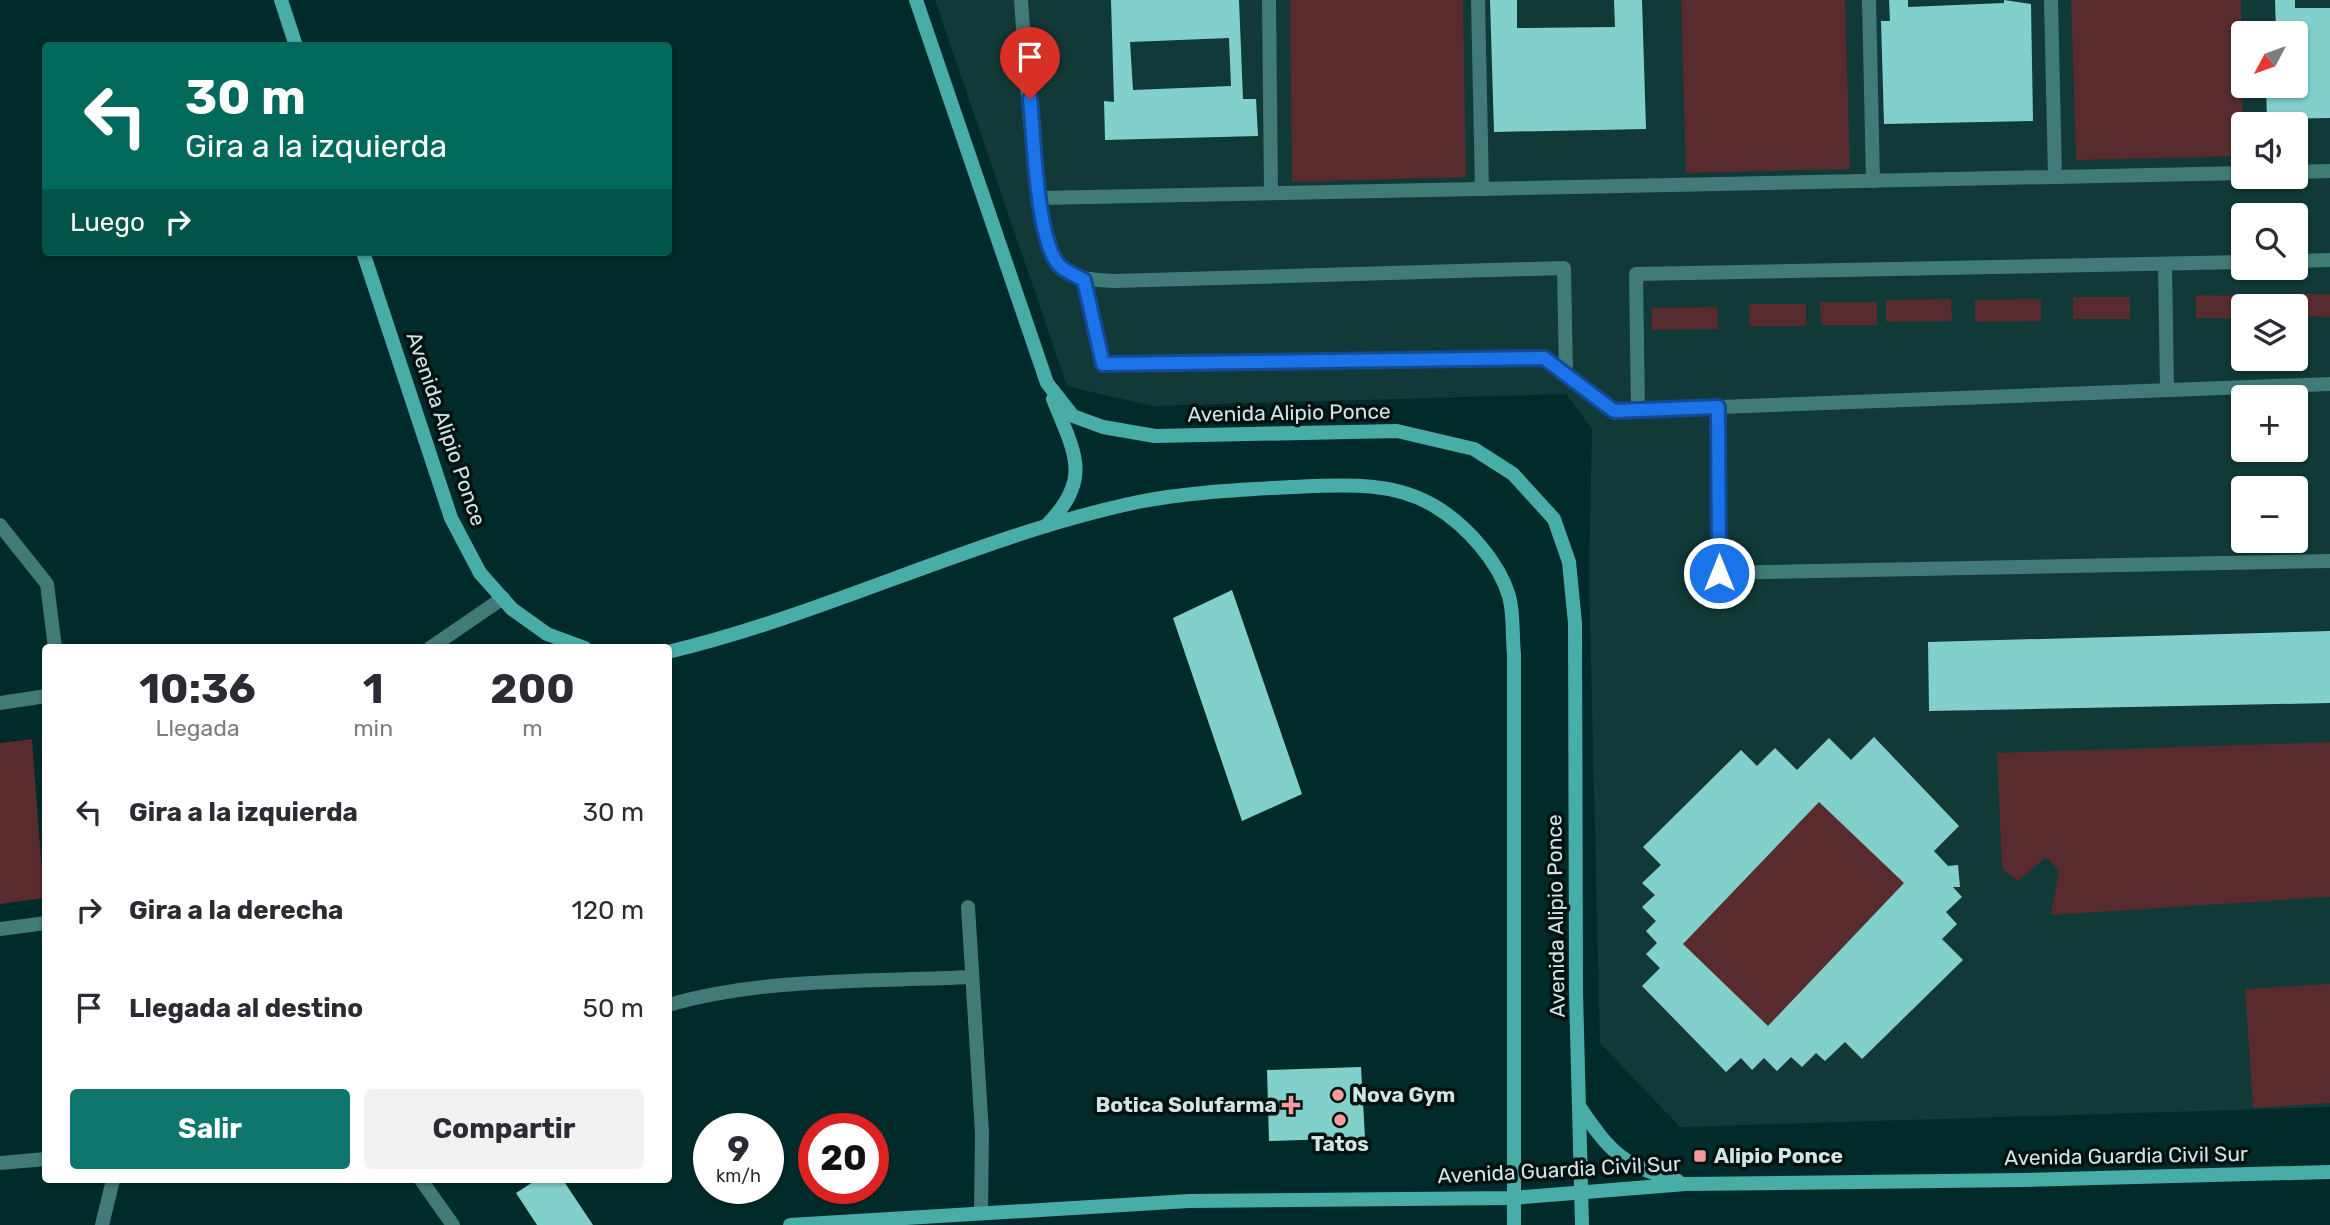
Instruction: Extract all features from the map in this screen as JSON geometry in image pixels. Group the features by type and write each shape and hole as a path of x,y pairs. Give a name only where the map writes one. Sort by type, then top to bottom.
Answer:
{"main road":[{"path":"281,0 295,42"},
{"name":"Avenida Alipio Ponce","path":"916,0 1047,383 1073,416 1103,428 1155,436 1397,431 1474,449 1513,474 1554,519 1569,562 1575,623 1576,992 1582,1225"},
{"name":"Avenida Alipio Ponce","path":"364,256 451,518 480,573 512,609 547,634 574,644"},
{"path":"1045,527 1066,506 1075,482 1075,454 1047,383"},
{"name":"Avenida Alipio Ponce","path":"672,651 795,614 1045,527 1140,502 1237,490 1353,484 1403,492 1436,506 1471,535 1491,562 1508,596 1514,654 1514,1225"},
{"path":"1581,1109 1607,1147 1640,1170 1686,1184"},
{"name":"Avenida Guardia Civil Sur","path":"790,1225 1189,1201 1512,1198 1686,1184 2022,1180 2330,1172"}],"street":[{"path":"1021,0 1040,198 1049,247 1060,266 1084,280 1564,268 1566,374"},
{"path":"1269,0 1271,193"},
{"path":"1478,0 1482,189"},
{"path":"1869,0 1873,181"},
{"path":"2051,0 2055,177"},
{"path":"2308,172 2330,171"},
{"path":"1040,198 2231,173"},
{"path":"2308,261 2330,260"},
{"path":"1638,411 1636,274 2231,262"},
{"path":"2165,264 2167,390"},
{"path":"1084,280 1103,364 1544,358 1614,411 2330,384"},
{"path":"1718,407 1719,573 2330,561"},
{"path":"0,525 47,584 54,644"},
{"path":"436,644 503,598"},
{"path":"0,703 42,697"},
{"path":"968,907 982,1133 981,1212"},
{"path":"0,929 42,924"},
{"path":"672,1004 703,995 768,987 971,977"},
{"path":"0,1163 42,1159"},
{"path":"102,1225 112,1183"},
{"path":"423,1183 453,1225"}],"shaded area":[{"path":"935,0 2330,0 2330,1107 1680,1127 1600,1043 1589,576 1592,429 1566,394 1152,406 1067,386"},
{"path":"1290,0 1463,0 1466,177 1292,182"},
{"path":"1681,0 1845,0 1850,169 1686,173"},
{"path":"2071,0 2241,0 2241,21 2231,21 2231,98 2242,98 2242,112 2231,112 2231,156 2076,160"},
{"path":"2308,294 2330,294 2330,317 2308,316"},
{"path":"2196,295 2231,296 2231,318 2196,318"},
{"path":"2073,297 2130,297 2130,319 2073,319"},
{"path":"1951,299 1952,321 1886,322 1886,300"},
{"path":"2041,299 2041,321 1975,322 1975,300"},
{"path":"1820,302 1877,302 1877,325 1821,325"},
{"path":"1749,304 1806,304 1806,326 1750,326"},
{"path":"1717,307 1718,329 1652,330 1652,308"},
{"path":"1874,737 1959,826 1934,851 1948,866 1958,865 1960,887 1954,888 1962,897 1946,912 1957,924 1942,939 1963,960 1862,1059 1845,1042 1825,1061 1816,1053 1802,1067 1791,1057 1777,1071 1764,1058 1752,1070 1740,1058 1726,1072 1642,986 1660,968 1646,954 1657,944 1646,931 1655,921 1642,907 1654,895 1642,883 1661,865 1643,847 1741,750 1757,765 1775,748 1797,770 1829,738 1851,760"},
{"path":"32,739 42,898 0,904 0,743"},
{"path":"2330,742 2330,897 2051,915 2059,871 2046,857 2018,881 2002,869 1997,753"},
{"path":"2330,984 2330,1103 2253,1108 2245,989"}],"building":[{"path":"1111,0 1239,0 1243,99 1256,99 1258,136 1105,140 1104,101 1114,102","holes":["1229,38 1231,86 1133,90 1130,42"]},
{"path":"1490,0 1517,0 1517,28 1615,27 1614,0 1642,0 1646,129 1494,132"},
{"path":"1889,0 1908,0 1908,7 2004,3 2004,0 2031,4 2033,121 1884,124 1881,21 1890,21"},
{"path":"2275,0 2295,0 2295,8 2330,8 2330,118 2308,118 2308,112 2267,112 2266,98 2308,98 2308,21 2276,21"},
{"path":"1232,590 1302,794 1242,821 1173,618"},
{"path":"2330,631 2330,703 1929,711 1928,642"},
{"path":"1874,737 1959,826 1934,851 1948,866 1958,865 1960,887 1953,887 1962,897 1946,912 1957,924 1942,939 1963,960 1862,1059 1845,1042 1825,1061 1816,1053 1802,1067 1791,1057 1777,1071 1764,1058 1752,1070 1741,1058 1726,1072 1642,986 1660,968 1646,954 1657,943 1646,931 1656,921 1642,907 1655,895 1642,883 1661,865 1643,847 1741,750 1757,766 1775,748 1797,770 1829,738 1851,760","holes":["1819,802 1904,883 1768,1026 1683,944"]},
{"path":"1361,1067 1365,1138 1269,1141 1267,1070"},
{"path":"531,1183 565,1183 593,1225 537,1225 516,1193"}],"place":[{"name":"Nova Gym","path":"1338,1095"},
{"name":"Botica Solufarma","path":"1291,1105"},
{"name":"Tatos","path":"1340,1120"},
{"name":"Alipio Ponce","path":"1700,1156"}],"route":[{"path":"1030,99 1040,198 1049,247 1060,266 1084,280 1103,364 1544,358 1614,411 1718,407 1719,573"}]}
